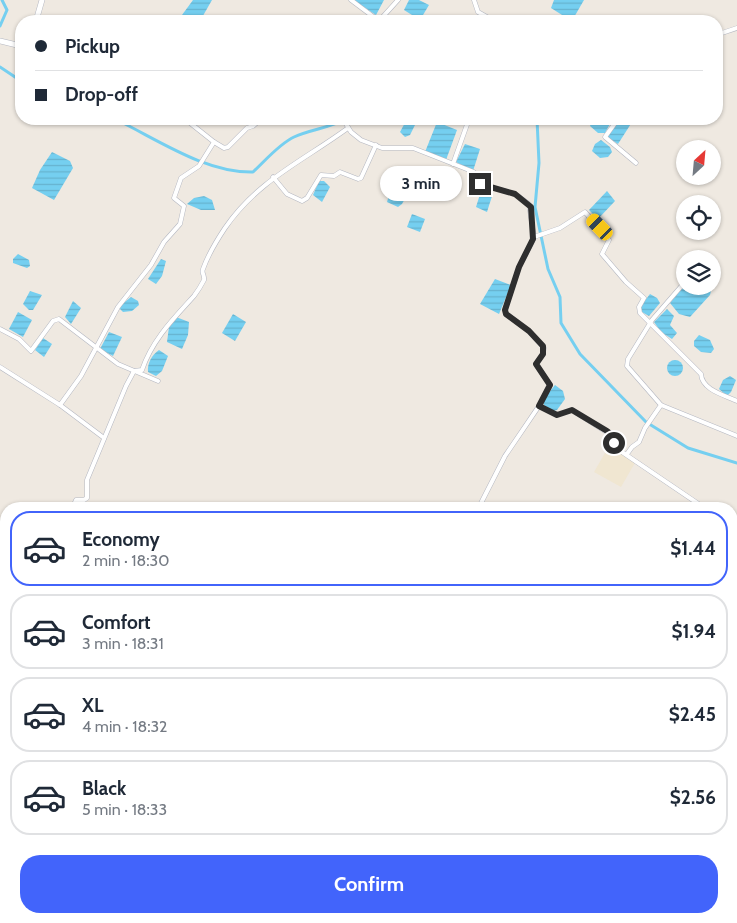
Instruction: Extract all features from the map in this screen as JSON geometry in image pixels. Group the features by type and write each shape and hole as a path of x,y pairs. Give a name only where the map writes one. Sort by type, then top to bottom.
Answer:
{"street":[{"path":"38,15 42,0"},
{"path":"351,0 371,15"},
{"path":"384,15 398,0"},
{"path":"474,0 478,12 483,15"},
{"path":"723,33 737,28"},
{"path":"0,41 15,45"},
{"path":"193,125 224,148 228,147 252,125"},
{"path":"346,125 361,140 390,149 408,147 453,164 475,173 477,181 483,186 515,194 529,204 534,237 519,267 505,310 506,314 529,331 543,346 543,354 536,364 550,385 539,406 512,444 482,502"},
{"path":"453,164 467,125"},
{"path":"614,125 605,137 636,163"},
{"path":"134,371 142,370 154,343 180,309 198,290 204,280 203,269 224,229 253,193 273,177 323,147 348,128"},
{"path":"60,405 81,376 118,307 151,265 164,242 180,224 184,206 174,199 177,188 183,177 199,166 214,142"},
{"path":"273,177 287,194 303,201 322,175 334,176 340,172 358,179 361,178 376,145"},
{"path":"534,237 560,228 585,212 609,240 602,253 603,256 626,282 644,298 638,310 701,374 701,380 705,385 737,401"},
{"path":"676,293 650,323 628,359 627,366 661,405 737,436"},
{"path":"0,329 19,340 31,350 53,321 59,319 118,364 158,381"},
{"path":"0,367 60,405 104,438"},
{"path":"75,502 76,500 87,498 87,480 134,371"},
{"path":"627,454 639,442 644,430 661,405"},
{"path":"539,406 557,415 572,410 611,434 615,438 616,447 696,502"}],"shaded area":[{"path":"609,446 636,461 621,487 594,472"}],"water":[{"path":"193,0 212,0 203,15 182,15"},
{"path":"353,0 384,0 376,15"},
{"path":"409,0 419,0 429,5 423,15 412,15 404,10"},
{"path":"554,0 584,0 575,15 562,15 551,8"},
{"path":"404,125 415,125 410,135 405,137 400,132"},
{"path":"436,125 444,125 457,130 446,160 425,152"},
{"path":"609,125 605,133 598,133 590,126"},
{"path":"615,125 630,125 618,144 607,137"},
{"path":"601,140 610,147 612,152 608,157 600,158 592,151 595,144"},
{"path":"465,144 480,149 473,171 456,162"},
{"path":"52,152 70,161 73,168 54,200 32,188 40,170"},
{"path":"319,181 324,181 330,187 322,202 313,195"},
{"path":"396,181 404,184 410,190 402,204 398,207 387,202 391,188"},
{"path":"481,191 493,193 487,212 476,207"},
{"path":"607,191 615,201 598,219 589,210"},
{"path":"204,196 212,200 215,210 201,210 187,204 194,198"},
{"path":"412,214 425,219 420,232 407,227"},
{"path":"18,254 29,260 30,266 27,268 13,263 13,259"},
{"path":"161,259 166,261 162,276 156,284 148,279"},
{"path":"495,279 511,285 499,314 480,304"},
{"path":"30,291 42,295 33,310 29,310 23,304"},
{"path":"650,294 657,298 660,303 649,316 640,311 640,307"},
{"path":"676,295 710,295 690,317 679,314 670,303"},
{"path":"131,297 138,301 139,305 132,311 123,312 120,309 121,305"},
{"path":"73,301 81,308 71,324 65,317"},
{"path":"667,309 674,316 670,325 677,333 672,339 661,332 654,322"},
{"path":"18,312 32,320 23,337 9,329"},
{"path":"233,314 246,322 235,341 222,333"},
{"path":"176,317 189,322 188,335 182,349 167,342 169,327"},
{"path":"109,332 122,337 113,356 100,349"},
{"path":"699,335 710,340 714,349 711,353 701,352 694,346 694,341"},
{"path":"43,338 52,344 44,357 35,350"},
{"path":"159,350 168,356 162,371 156,376 148,372 148,365 154,354"},
{"path":"675,360 681,362 683,368 681,374 675,376 669,374 667,368 669,362"},
{"path":"730,376 736,380 731,392 727,396 719,389 723,380"},
{"path":"555,385 563,391 565,399 557,410 553,411 544,405 543,400"}],"waterway":[{"path":"0,26 7,10 2,0"},
{"path":"0,67 15,77"},
{"path":"126,125 199,161 235,171 253,172 288,140 300,134 331,125"},
{"path":"537,125 539,163 535,207 548,269 560,297 561,323 580,354 646,422 688,448 737,463"}],"route":[{"path":"480,184 515,194 531,207 534,236 521,261 505,310 506,314 542,343 543,354 536,362 536,367 550,385 539,403 540,408 557,415 570,409 611,434 615,438 614,443"}]}
